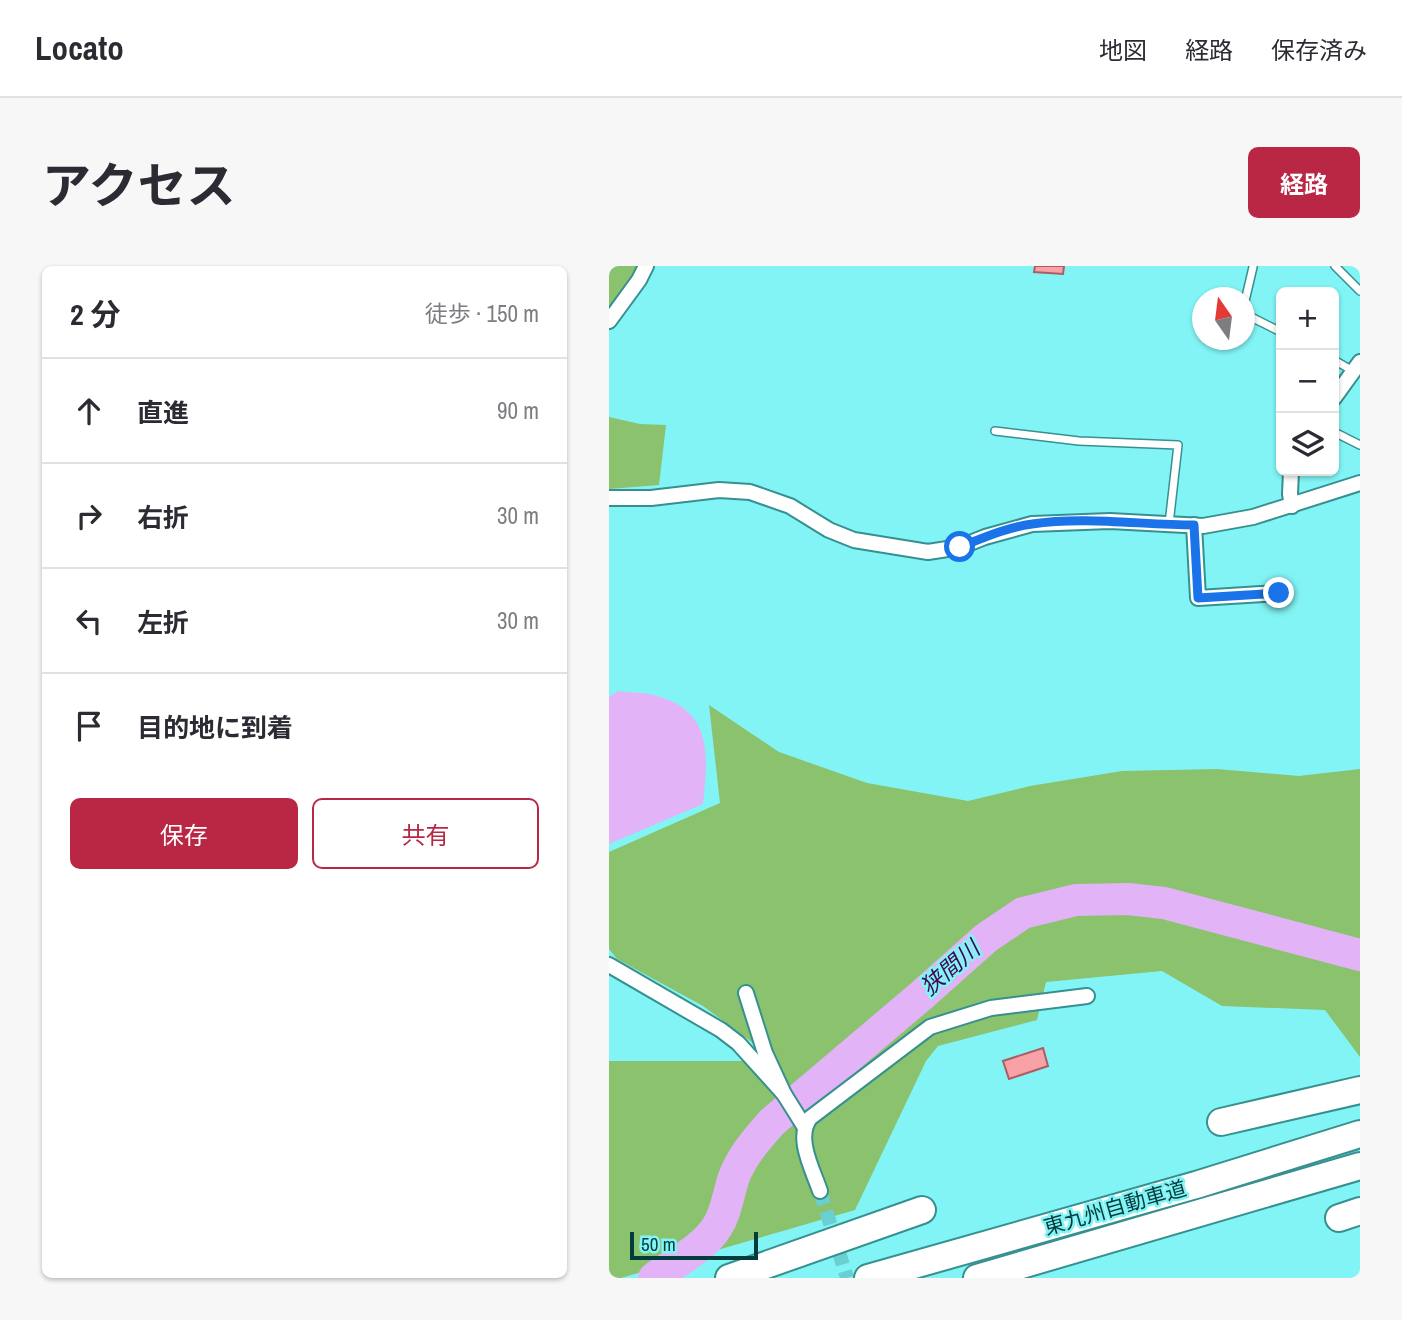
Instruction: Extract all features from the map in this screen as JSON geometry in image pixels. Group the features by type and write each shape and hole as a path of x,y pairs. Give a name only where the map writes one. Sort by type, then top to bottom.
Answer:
{"highway":[{"path":"1221,1122 1360,1090"},
{"name":"東九州自動車道","path":"868,1278 1183,1189 1360,1134"},
{"name":"東九州自動車道","path":"977,1278 1360,1166"},
{"path":"729,1278 922,1210"}],"street":[{"path":"609,321 646,266"},
{"path":"1339,391 1357,367"},
{"path":"1291,476 1292,506"},
{"path":"609,498 651,498 688,491 750,492 790,506 829,530 854,540 928,552 960,547 1032,524 1110,521 1194,525 1253,517 1360,483"},
{"path":"1194,525 1198,598 1279,593"},
{"path":"609,965 721,1030 737,1043 785,1094"},
{"path":"746,993 765,1054 804,1126"},
{"path":"820,1191 803,1138 804,1126 810,1118 930,1027 991,1008 1087,996"}],"lane":[{"path":"1247,287 1252,266"},
{"path":"1335,266 1360,291"},
{"path":"1255,319 1276,330"},
{"path":"1339,362 1357,367"},
{"path":"995,431 1079,441 1178,445 1169,525"},
{"path":"1339,434 1360,445"}],"green space":[{"path":"609,266 642,266 609,312"},
{"path":"609,417 640,424 666,425 659,485 609,489"},
{"path":"709,705 779,752 867,783 968,801 1030,786 1122,771 1217,769 1299,776 1360,769 1360,1057 1325,1010 1222,1006 1162,971 1046,982 1037,1020 938,1046 926,1061 855,1210 621,1278 609,1278 609,1061 777,1061 703,1006 617,959 609,949 609,852 720,803"}],"shaded area":[{"path":"618,691 657,696 689,712 703,738 706,769 703,804 609,844 609,697"}],"building":[{"path":"1035,266 1064,266 1063,274 1034,272"},
{"path":"1043,1048 1048,1066 1009,1079 1003,1061"}],"waterway":[{"name":"狭間川","path":"654,1278 711,1235 723,1216 740,1164 772,1122 986,938 1023,913 1076,900 1128,899 1164,903 1360,955"}],"tunnel":[{"path":"820,1191 847,1278"}],"route":[{"path":"960,547 1032,524 1110,521 1194,525 1198,598 1279,593"}]}
